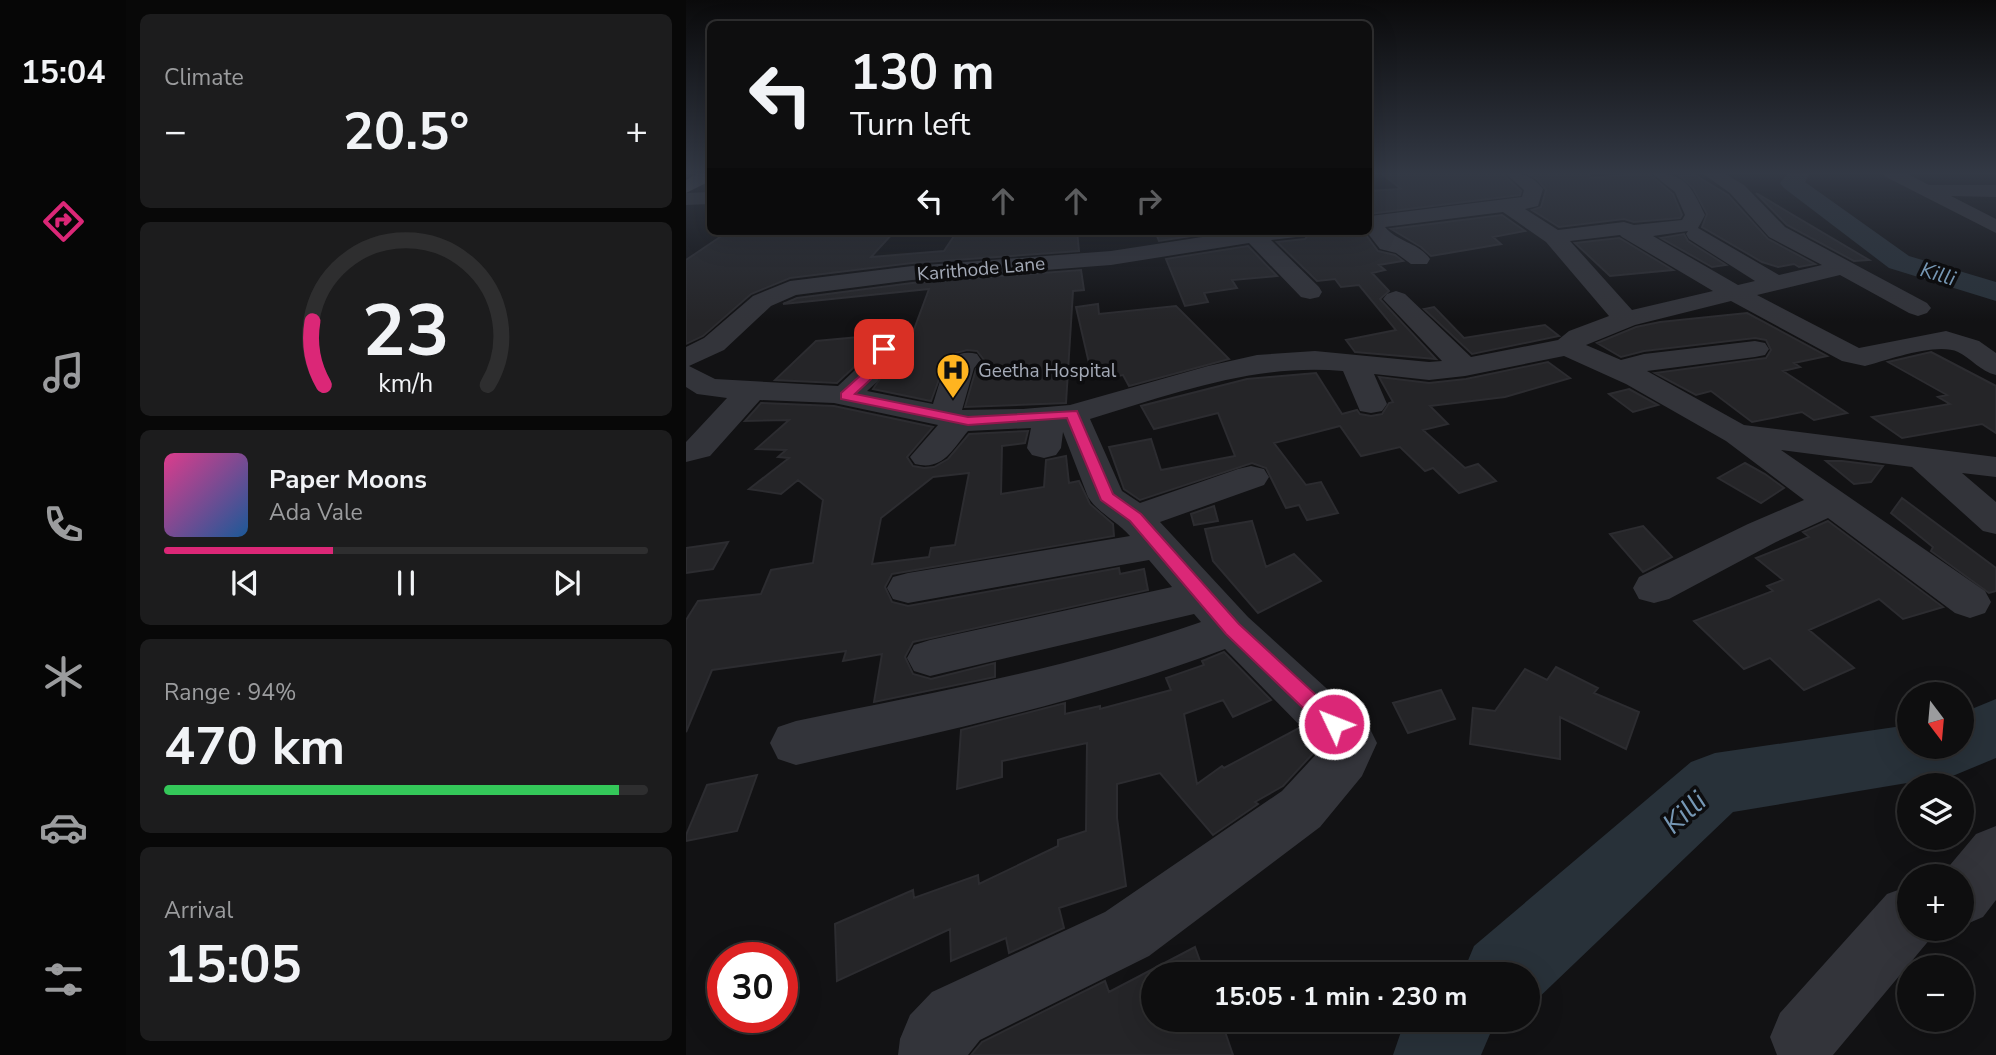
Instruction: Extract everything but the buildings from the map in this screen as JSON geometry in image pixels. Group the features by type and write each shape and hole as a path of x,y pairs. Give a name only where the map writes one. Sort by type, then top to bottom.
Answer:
{"street":[{"path":"1532,222 1554,237 1626,319"},
{"path":"1630,232 1689,225 1691,222"},
{"path":"1770,222 1777,232 1918,308"},
{"path":"1372,226 1388,244 1404,248 1419,259"},
{"path":"1554,237 1624,228 1736,294 1852,355 1865,357 1946,339 1983,345 1996,366"},
{"path":"1697,234 1779,281 1819,294"},
{"name":"Karithode Lane","path":"686,358 714,344 762,301 790,288 1099,249 1151,253 1263,235"},
{"path":"1254,236 1310,292"},
{"path":"686,374 708,388 845,396 953,417 1055,426 1218,372 1257,364 1315,360 1429,370 1465,367 1567,347 1579,337 1626,319 1843,267"},
{"path":"1396,299 1465,367"},
{"path":"1567,347 1618,370 1736,434 1970,602"},
{"path":"845,396 866,376 884,349"},
{"path":"1618,370 1644,363 1755,349"},
{"path":"927,457 953,417 961,364 967,360"},
{"path":"1356,364 1371,404"},
{"path":"686,452 698,449 751,391"},
{"path":"933,1055 934,1039 956,1016 1127,934 1301,810 1344,760 1351,743 1217,612 1147,531 1106,497 1055,426"},
{"path":"1736,434 1996,467"},
{"path":"1923,458 1996,522"},
{"path":"908,588 1147,531 1251,477"},
{"path":"1654,587 1762,533 1831,503"},
{"path":"930,658 1217,612"},
{"path":"796,743 1034,691 1157,656 1217,612"},
{"path":"1974,881 1996,854"},
{"path":"1804,1037 1897,930"}],"waterway":[{"name":"Killi","path":"1845,222 1899,262 1996,292"},
{"name":"Killi","path":"1974,738 1996,726"},
{"name":"Killi","path":"1517,962 1715,784 1897,756"},
{"name":"Killi","path":"1437,1055 1443,1032"}],"place":[{"name":"Geetha Hospital","path":"953,400"}],"route":[{"path":"884,349 866,376 845,396 968,421 1072,414 1106,497 1135,518 1232,629 1334,724"}]}
